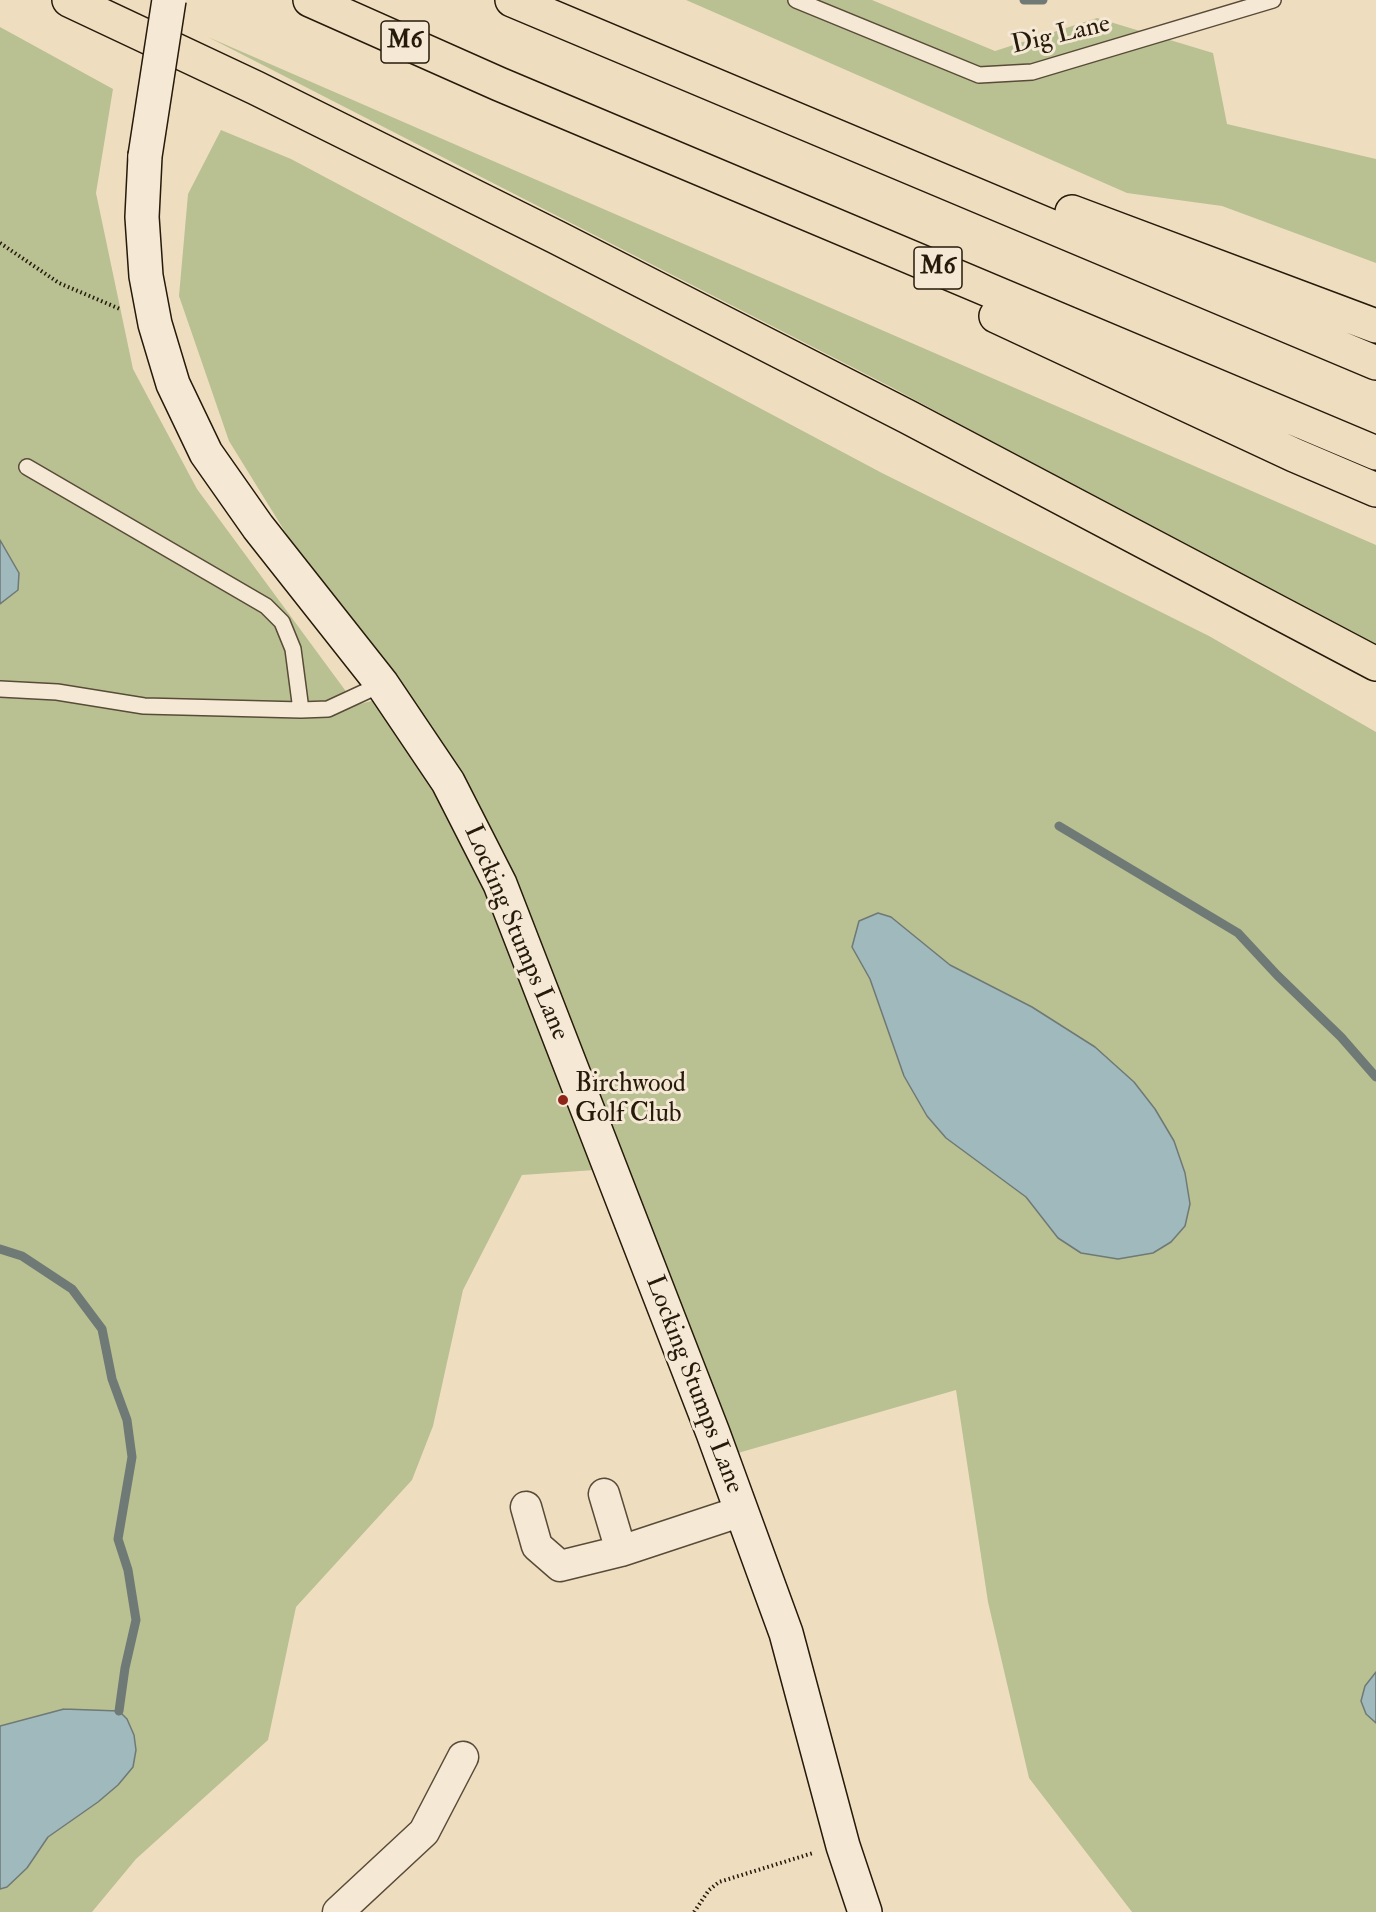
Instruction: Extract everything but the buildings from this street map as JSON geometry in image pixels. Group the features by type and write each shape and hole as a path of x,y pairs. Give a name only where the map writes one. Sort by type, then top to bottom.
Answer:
{"highway":[{"path":"69,0 256,88 556,237 908,417 1376,664"},
{"name":"M6","path":"310,0 499,84 1376,453"},
{"path":"512,0 1376,363"},
{"path":"556,20 1376,326"},
{"path":"499,84 1283,450 1376,490"}],"street":[{"name":"Locking Stumps Lane","path":"169,0 146,156 142,217 146,276 155,324 173,384 206,453 258,527 381,684 448,782 500,884 742,1511 786,1633 843,1846 865,1912"},
{"path":"604,1494 621,1551"},
{"path":"526,1507 537,1546 560,1566 621,1551 742,1511"},
{"path":"338,1912 424,1832 463,1757"}],"lane":[{"name":"Dig Lane","path":"796,0 980,75 1032,72 1273,0"},
{"path":"27,466 266,606 282,622 293,649 301,710"},
{"path":"0,689 57,692 144,706 301,710 328,709 381,684"}],"path":[{"path":"0,243 59,283 155,324"},
{"path":"694,1912 709,1890 718,1882 843,1846"}],"green space":[{"path":"686,0 872,0 995,51 1097,18 1213,53 1227,124 1376,159 1376,263 1222,206 1127,193"},
{"name":"Birchwood Golf Club","path":"0,27 113,89 96,193 133,369 197,489 356,705 406,692 287,535 229,441 179,296 188,194 221,130 291,159 882,473 1209,636 1376,732 1376,1912 1132,1912 1029,1778 988,1602 956,1390 738,1453 670,1274 624,1168 522,1175 463,1290 433,1426 412,1480 296,1607 268,1740 136,1859 92,1912 0,1912"},
{"path":"208,37 1376,545 1376,648 891,387"}],"water":[{"path":"0,540 19,573 18,590 0,604"},
{"path":"878,913 891,917 950,965 1032,1007 1095,1047 1134,1082 1155,1109 1174,1141 1185,1173 1190,1204 1185,1226 1171,1242 1153,1253 1118,1259 1081,1253 1058,1238 1026,1197 946,1138 927,1116 904,1076 870,979 852,947 859,921"},
{"path":"1376,1672 1376,1723 1366,1714 1361,1701 1365,1686"},
{"path":"64,1709 119,1711 127,1719 134,1735 136,1750 133,1767 118,1785 98,1802 48,1837 27,1868 7,1887 0,1889 0,1726"}],"waterway":[{"path":"1024,0 1043,0"},
{"path":"1059,826 1238,933 1277,975 1341,1037 1376,1077"},
{"path":"0,1249 22,1256 72,1289 102,1329 112,1379 127,1420 132,1457 118,1539 128,1570 136,1620 125,1668 119,1711"}],"place":[{"name":"Birchwood Golf Club","path":"563,1100"}]}
